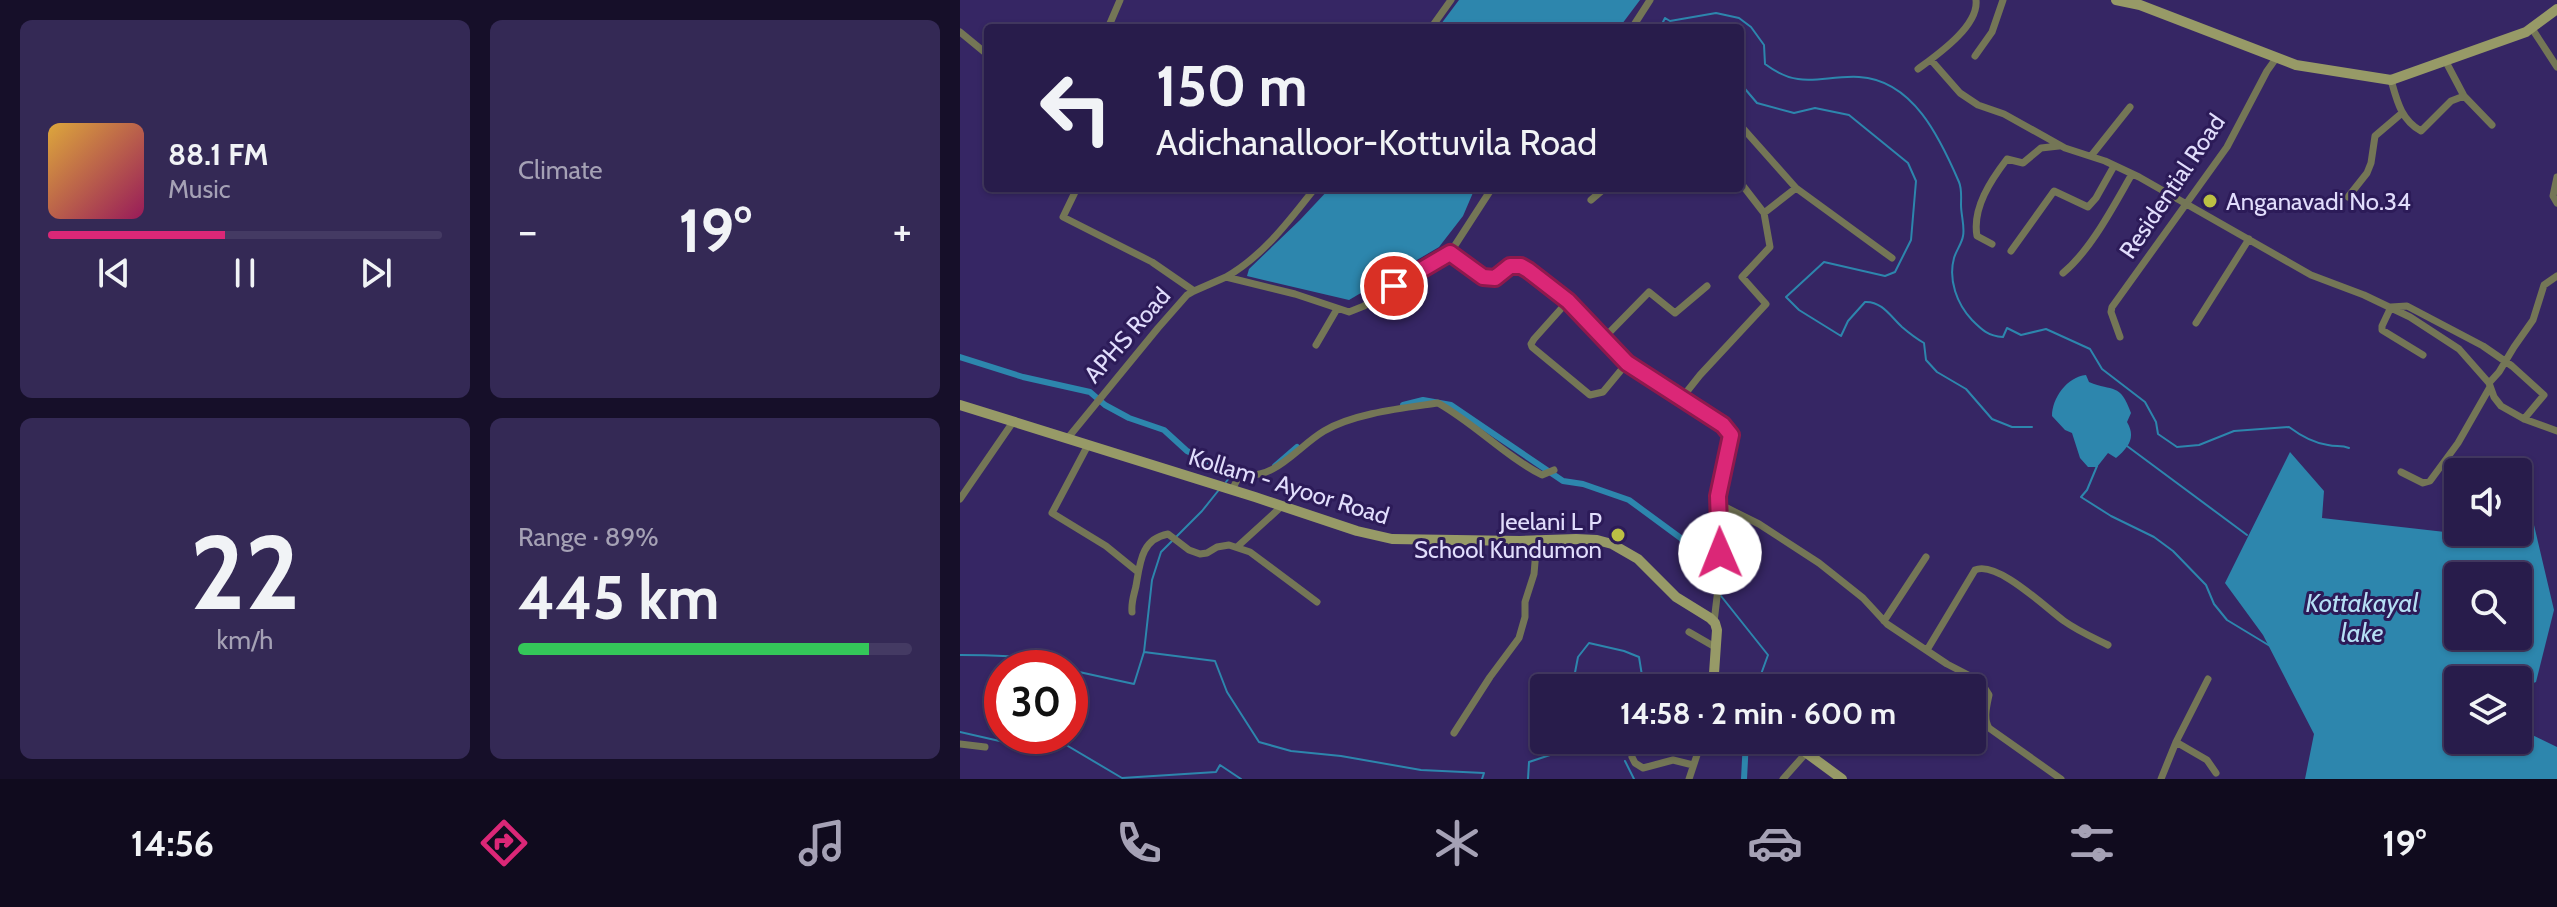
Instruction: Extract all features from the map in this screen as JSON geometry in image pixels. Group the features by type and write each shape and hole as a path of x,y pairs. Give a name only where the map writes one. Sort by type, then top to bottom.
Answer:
{"main road":[{"path":"2116,0 2140,5 2296,65 2391,80 2526,32 2557,9"},
{"name":"Kollam - Ayoor Road","path":"960,405 1357,531 1392,539 1597,540 1612,544 1638,559 1676,597 1714,622"},
{"path":"1714,622 1717,630 1714,674"},
{"path":"1810,754 1842,779"}],"street":[{"path":"1110,24 1120,0"},
{"path":"1434,24 1451,0"},
{"path":"1635,24 1650,0"},
{"path":"1918,69 1955,40 1975,11 1976,0"},
{"path":"1975,56 1992,32 2003,0"},
{"path":"2531,27 2557,67"},
{"path":"960,32 984,52"},
{"name":"Residential Road","path":"2120,337 2112,307 2227,147 2277,57"},
{"path":"1931,60 1960,93 1978,105 2004,114 2061,146 2132,174 2324,281 2391,307 2459,349 2490,385 2501,406 2524,419 2557,431"},
{"path":"2445,60 2464,96 2492,125"},
{"path":"2391,80 2402,113 2411,125 2421,131 2451,101 2464,96"},
{"path":"2091,156 2130,107"},
{"path":"2348,197 2367,173 2372,142 2377,133 2402,113"},
{"path":"1744,130 1796,188 1892,258"},
{"path":"1992,244 1977,236 1975,225 1988,184 2007,159 2023,163 2041,148 2061,146"},
{"path":"2011,251 2054,191 2088,207 2114,166"},
{"path":"2063,273 2092,239 2132,174"},
{"path":"2557,177 2553,196 2557,203"},
{"path":"1681,399 1766,304 1742,277 1770,247 1764,213 1744,187"},
{"path":"1764,213 1796,188"},
{"path":"1075,192 1063,217 1152,262 1194,291"},
{"name":"APHS Road","path":"1067,439 1098,398 1187,295 1240,269 1289,221 1312,192"},
{"path":"1226,277 1295,294 1337,309 1356,310 1450,253 1489,192"},
{"path":"1591,200 1600,192"},
{"path":"2196,323 2249,239"},
{"path":"1450,253 1483,277 1495,278 1510,266 1521,266 1568,301 1627,363 1723,425 1731,435 1719,504 1720,572 1714,622"},
{"path":"2401,472 2423,483 2430,481 2458,443 2490,385 2533,320 2544,285 2557,276"},
{"path":"1603,339 1649,292 1675,313 1707,286"},
{"path":"1568,301 1534,339 1532,347 1590,395 1603,392 1627,363"},
{"path":"2391,307 2401,305 2416,310 2506,362 2544,395 2524,419"},
{"path":"2391,307 2382,330 2423,355"},
{"path":"1316,345 1337,309"},
{"path":"1232,490 1240,474 1253,477 1267,473 1325,430 1352,419 1438,403 1472,424 1529,469 1542,475 1554,470"},
{"path":"960,499 1013,422"},
{"path":"1088,445 1052,513 1106,546 1138,572"},
{"path":"1719,504 1759,524 1819,563 1863,598 1884,621 1982,684 1989,695 1986,714 1989,728 2061,779"},
{"path":"1237,547 1282,506"},
{"path":"1132,612 1131,602 1143,551 1155,539 1168,534 1189,550 1200,554 1217,547 1237,547 1250,552 1317,602"},
{"path":"1454,733 1519,638 1534,574 1537,539"},
{"path":"1884,621 1926,557"},
{"path":"1927,650 1975,570 1980,567 2017,584 2065,622 2108,645"},
{"path":"1689,632 1715,647"},
{"path":"2161,779 2208,679"},
{"path":"2176,742 2207,760 2216,773"},
{"path":"960,744 984,747"},
{"path":"1689,779 1697,754"},
{"path":"1783,779 1805,754"},
{"path":"1632,757 1643,768 1673,760 1693,765"}],"water":[{"path":"1459,0 1640,0 1622,24 1441,24"},
{"path":"1326,192 1473,192 1463,216 1439,247 1349,300 1247,276 1249,269"},
{"path":"2086,375 2089,382 2119,392 2131,413 2127,422 2131,432 2128,446 2116,458 2108,453 2097,467 2088,467 2080,458 2072,433 2052,416 2062,390 2073,380"},
{"name":"Kottakayal lake","path":"2290,452 2324,491 2322,518 2444,532 2444,546 2532,546 2532,516 2554,610 2536,682 2532,684 2532,666 2444,666 2444,754 2532,754 2532,735 2557,747 2557,779 2305,779 2314,734 2263,635 2225,583"}],"waterway":[{"path":"1662,24 1665,18 1670,21 1716,13 1739,18 1751,27 1764,45 1765,64 1778,72 1811,80 1859,77 1878,81 1895,88 1909,100 1933,130 1960,185 1963,232 1952,266 1953,283 1962,307 1986,332 2003,337 2007,328 2021,335 2046,329 2090,349 2102,369 2145,402 2156,422 2158,434 2177,447 2199,445 2234,431 2289,427 2317,443 2349,448"},
{"path":"1744,88 1757,103 1794,113 1815,108 1849,115 1908,163 1916,181 1911,240 1895,272 1885,276 1824,262 1786,297 1799,310 1841,336 1848,321 1865,302 1876,304 1924,343 1926,360 1937,372 1966,389 1992,419 2012,427 2032,427"},
{"path":"960,357 1023,377 1090,392 1105,405 1129,418 1164,430 1187,451 1243,478"},
{"path":"1403,405 1423,400 1451,405 1563,481 1583,484 1629,500 1682,539 1693,560 1715,588"},
{"path":"2127,446 2247,535"},
{"path":"1275,466 1297,447"},
{"path":"2097,466 2081,497 2154,537 2173,551 2206,585 2214,604 2227,620 2270,646"},
{"path":"1226,482 1233,473"},
{"path":"1088,674 1134,684 1144,652 1152,580 1161,552 1218,491"},
{"path":"1721,596 1768,655 1761,674"},
{"path":"1575,674 1578,657 1589,643 1639,657 1642,674"},
{"path":"1144,652 1215,661 1227,692 1259,742 1291,751 1421,770 1484,773 1482,779"},
{"path":"960,655 984,656"},
{"path":"960,732 984,737"},
{"path":"1081,754 1122,778 1216,772 1220,765 1241,779"},
{"path":"1528,779 1529,762 1553,754"},
{"path":"1744,779 1745,754"},
{"path":"1625,761 1634,779"}],"place":[{"name":"Anganavadi No.34","path":"2210,201"},
{"name":"Jeelani L P School Kundumon","path":"1618,535"}],"route":[{"path":"1394,286 1450,253 1483,277 1495,278 1510,266 1521,266 1568,301 1627,363 1723,425 1731,435 1718,496 1720,553"}]}
